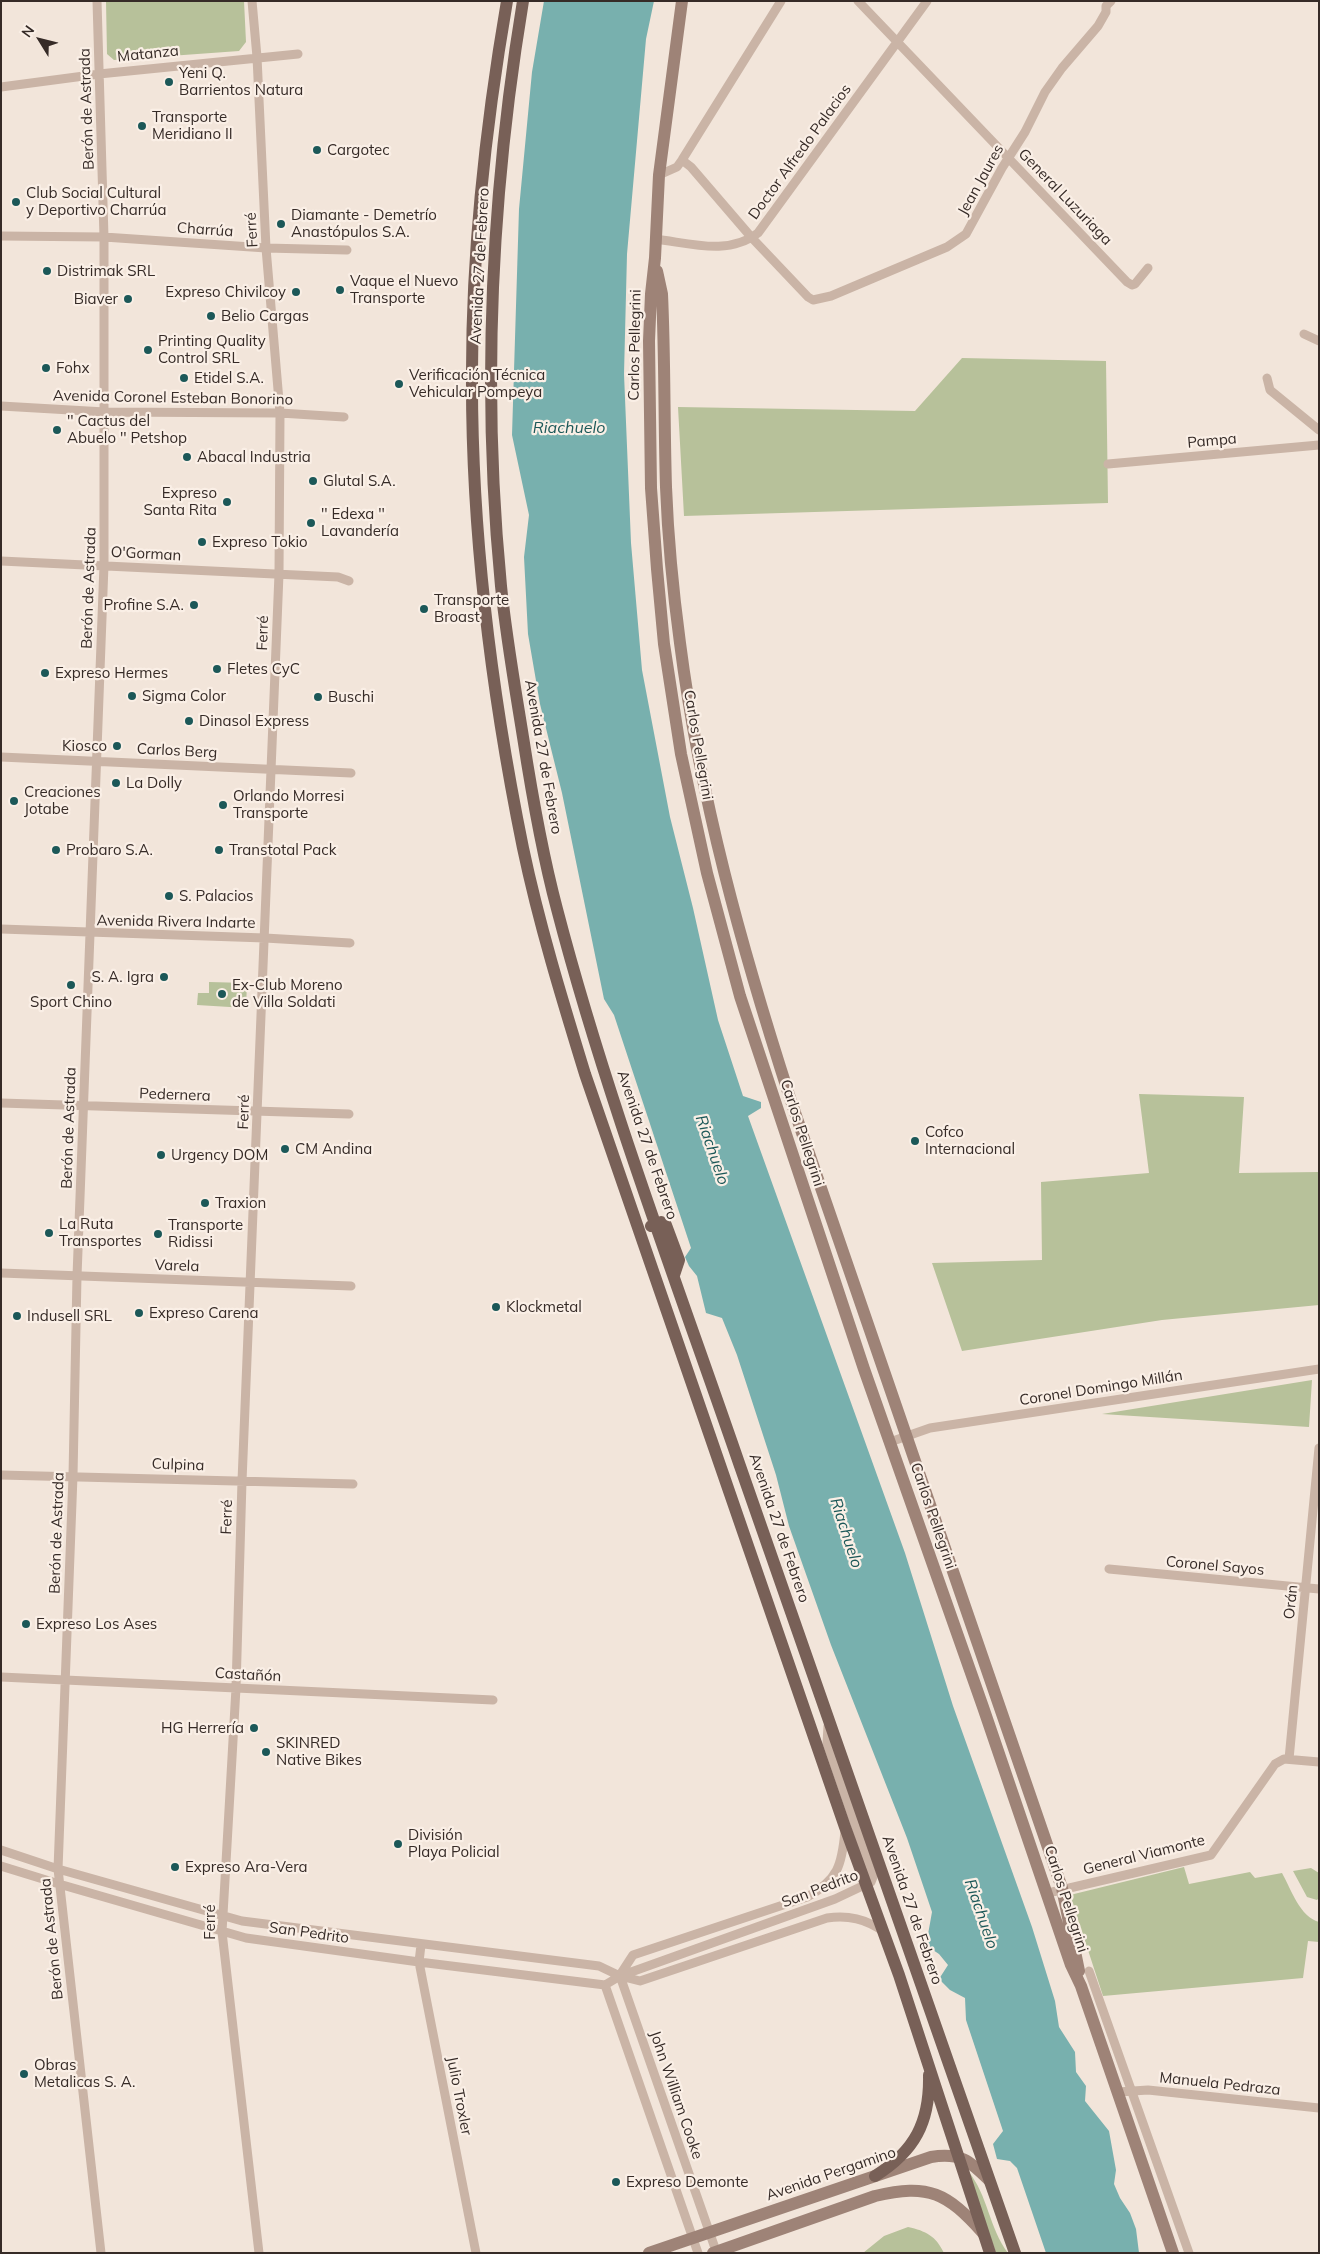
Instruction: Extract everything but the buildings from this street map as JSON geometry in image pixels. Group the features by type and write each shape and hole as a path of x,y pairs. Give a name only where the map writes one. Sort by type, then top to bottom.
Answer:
{"main road":[{"name":"Avenida 27 de Febrero","path":"507,1 486,149 476,251 472,429 482,586 510,780 524,850 550,956 585,1074 845,1827 929,2062 990,2253"},
{"name":"Avenida 27 de Febrero","path":"523,1 511,72 495,244 492,318 494,459 501,587 510,659 529,776 536,776 537,778 541,802 536,815 556,906 594,1040 656,1224 664,1223 666,1225 679,1260 674,1275 1015,2253"},
{"name":"Carlos Pellegrini","path":"682,1 659,175 655,258 650,294 651,488 664,644 680,754 730,964 860,1360 1173,2253"},
{"name":"Carlos Pellegrini","path":"655,258 662,294 666,488 680,643 700,770 720,857 755,988 790,1098 1062,1888 1074,1940 1081,1986"},
{"path":"482,586 501,587"},
{"path":"510,780 529,776"},
{"path":"639,1230 656,1224"},
{"path":"875,2176 898,2159 916,2137 924,2120 929,2101 929,2062"},
{"name":"Avenida Pergamino","path":"650,2253 932,2157 943,2155 958,2156"},
{"path":"958,2156 972,2164 989,2180"},
{"path":"714,2252 875,2196 901,2190 931,2192 942,2197 964,2212 983,2233"}],"street":[{"name":"Berón de Astrada","path":"97,1 104,237 104,565 77,1276 66,1681 58,1869 101,2253"},
{"name":"Ferré","path":"252,1 266,248 280,413 279,574 242,1481 236,1688 222,1932 259,2253"},
{"path":"659,175 677,167 682,160 781,1"},
{"name":"General Luzuriaga","path":"858,1 1127,282 1132,285 1135,284 1148,268"},
{"name":"Doctor Alfredo Palacios","path":"655,239 726,247 743,243 752,238 766,224 927,1"},
{"name":"Jean Jaures","path":"752,238 813,300 831,296 957,242 973,224 1052,81 1098,26 1106,12 1106,3"},
{"name":"Matanza","path":"1,87 99,74 298,54"},
{"path":"682,160 692,167 752,238"},
{"name":"Charrúa","path":"1,236 104,237 266,248 346,250"},
{"path":"1304,334 1319,341"},
{"path":"1266,378 1270,390 1319,430"},
{"name":"Avenida Coronel Esteban Bonorino","path":"1,406 105,412 280,413 344,416"},
{"name":"Pampa","path":"1108,464 1319,445"},
{"name":"O'Gorman","path":"1,561 338,577 349,581"},
{"name":"Carlos Berg","path":"1,757 351,773"},
{"name":"Avenida Rivera Indarte","path":"1,929 90,934 265,938 350,943"},
{"name":"Pedernera","path":"1,1103 349,1114"},
{"name":"Varela","path":"1,1273 351,1286"},
{"name":"Coronel Domingo Millán","path":"890,1442 930,1428 1319,1369"},
{"name":"Orán","path":"1290,1759 1319,1448"},
{"name":"Culpina","path":"1,1474 353,1484"},
{"name":"Coronel Sayos","path":"1109,1569 1319,1589"},
{"name":"Castañón","path":"1,1677 493,1700"},
{"name":"San Pedrito","path":"1,1866 246,1938 605,1985 620,1976 867,1886 873,1877 826,1744 829,1723"},
{"path":"1290,1759 1319,1762"},
{"name":"General Viamonte","path":"1048,1892 1211,1855 1270,1769 1279,1760 1290,1759"},
{"name":"San Pedrito","path":"620,1976 633,1955 819,1891 837,1872 841,1862 845,1827"},
{"name":"San Pedrito","path":"1,1850 58,1869 242,1922 599,1966 620,1976 640,1981 827,1918 852,1917 865,1921 883,1931"},
{"name":"Julio Troxler","path":"422,1945 419,1962 476,2253"},
{"name":"Carlos Pellegrini","path":"1089,1971 1189,2253"},
{"name":"John William Cooke","path":"620,1976 710,2232 714,2252"},
{"name":"John William Cooke","path":"605,1985 698,2253"},
{"name":"Manuela Pedraza","path":"1118,2092 1132,2090 1319,2108"}],"green space":[{"path":"106,1 244,1 246,42 239,51 114,60 107,54"},
{"path":"962,358 1106,361 1108,503 684,516 678,407 915,411"},
{"name":"Ex-Club Moreno de Villa Soldati","path":"209,982 247,983 246,1008 197,1005 198,993 209,993"},
{"path":"1139,1094 1244,1097 1239,1173 1319,1172 1319,1305 1162,1320 962,1351 932,1263 1042,1260 1041,1182 1149,1173"},
{"path":"1312,1380 1309,1427 1102,1414"},
{"path":"1184,1867 1189,1884 1250,1872 1255,1878 1282,1873 1301,1909 1312,1919 1319,1922 1319,1942 1308,1941 1303,1978 1103,1996 1070,1895"},
{"path":"1311,1868 1319,1873 1319,1898 1317,1900 1307,1897 1293,1871"},
{"path":"968,2171 980,2190 997,2233 1008,2253 996,2253"},
{"path":"908,2227 930,2235 938,2242 944,2253 863,2253 884,2236"}],"water":[{"name":"Riachuelo","path":"544,1 654,1 646,39 627,254 624,374 631,543 642,670 670,817 718,1020 743,1096 761,1102 761,1108 748,1116 905,1553 953,1706 1032,1927 1055,2001 1059,2027 1075,2052 1076,2072 1086,2086 1085,2101 1109,2131 1116,2170 1114,2184 1120,2198 1130,2213 1136,2229 1139,2253 1046,2253 1017,2168 1010,2161 997,2159 993,2144 1003,2131 966,2020 965,1998 950,1990 939,1979 948,1965 939,1954 930,1948 927,1940 932,1912 907,1838 831,1645 789,1526 776,1475 737,1355 722,1318 706,1313 697,1276 685,1257 691,1248 614,1015 604,999 562,793 540,704 528,634 524,557 529,515 512,435 519,209 532,72"}],"place":[{"name":"Yeni Q. Barrientos Natura","path":"169,82"},
{"name":"Transporte Meridiano II","path":"142,126"},
{"name":"Cargotec","path":"317,150"},
{"name":"Club Social Cultural y Deportivo Charrúa","path":"16,202"},
{"name":"Diamante - Demetrío Anastópulos S.A.","path":"281,224"},
{"name":"Distrimak SRL","path":"47,271"},
{"name":"Vaque el Nuevo Transporte","path":"340,290"},
{"name":"Expreso Chivilcoy","path":"296,292"},
{"name":"Biaver","path":"128,299"},
{"name":"Belio Cargas","path":"211,316"},
{"name":"Printing Quality Control SRL","path":"148,350"},
{"name":"Fohx","path":"46,368"},
{"name":"Etidel S.A.","path":"184,378"},
{"name":"Verificación Técnica Vehicular Pompeya","path":"399,384"},
{"name":"'' Cactus del Abuelo '' Petshop","path":"57,430"},
{"name":"Abacal Industria","path":"187,457"},
{"name":"Glutal S.A.","path":"313,481"},
{"name":"Expreso Santa Rita","path":"227,502"},
{"name":"'' Edexa '' Lavandería","path":"311,523"},
{"name":"Expreso Tokio","path":"202,542"},
{"name":"Profine S.A.","path":"194,605"},
{"name":"Transporte Broast","path":"424,609"},
{"name":"Fletes CyC","path":"217,669"},
{"name":"Expreso Hermes","path":"45,673"},
{"name":"Sigma Color","path":"132,696"},
{"name":"Buschi","path":"318,697"},
{"name":"Dinasol Express","path":"189,721"},
{"name":"Kiosco","path":"117,746"},
{"name":"La Dolly","path":"116,783"},
{"name":"Creaciones Jotabe","path":"14,801"},
{"name":"Orlando Morresi Transporte","path":"223,805"},
{"name":"Probaro S.A.","path":"56,850"},
{"name":"Transtotal Pack","path":"219,850"},
{"name":"S. Palacios","path":"169,896"},
{"name":"S. A. Igra","path":"164,977"},
{"name":"Sport Chino","path":"71,985"},
{"name":"Ex-Club Moreno de Villa Soldati","path":"222,994"},
{"name":"Cofco Internacional","path":"915,1141"},
{"name":"CM Andina","path":"285,1149"},
{"name":"Urgency DOM","path":"161,1155"},
{"name":"Traxion","path":"205,1203"},
{"name":"La Ruta Transportes","path":"49,1233"},
{"name":"Transporte Ridissi","path":"158,1234"},
{"name":"Klockmetal","path":"496,1307"},
{"name":"Expreso Carena","path":"139,1313"},
{"name":"Indusell SRL","path":"17,1316"},
{"name":"Expreso Los Ases","path":"26,1624"},
{"name":"HG Herrería","path":"254,1728"},
{"name":"SKINRED Native Bikes","path":"266,1752"},
{"name":"División Playa Policial","path":"398,1844"},
{"name":"Expreso Ara-Vera","path":"175,1867"},
{"name":"Obras Metalicas S. A.","path":"24,2074"},
{"name":"Expreso Demonte","path":"616,2182"}]}
